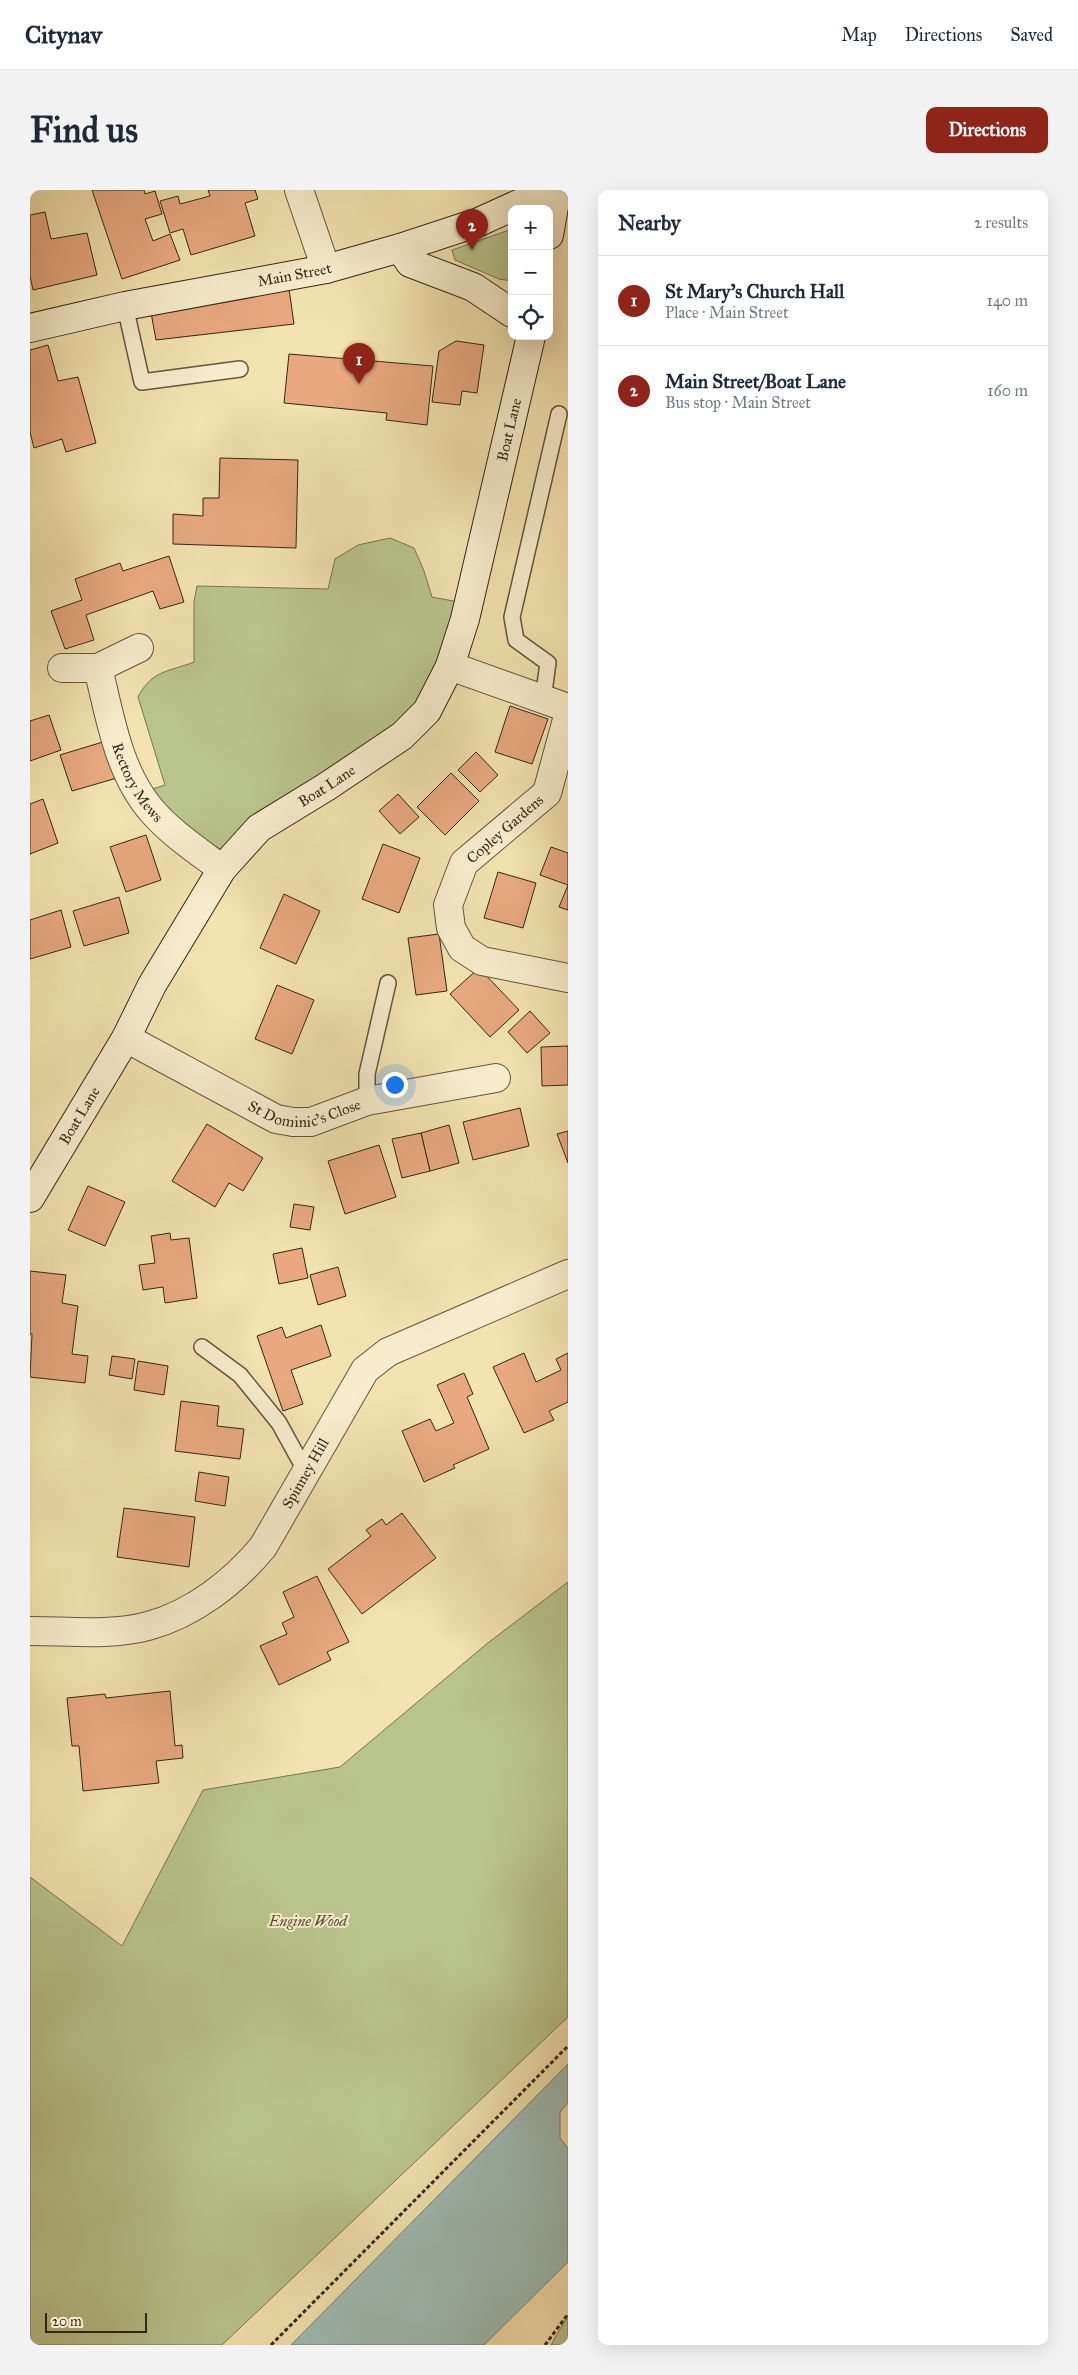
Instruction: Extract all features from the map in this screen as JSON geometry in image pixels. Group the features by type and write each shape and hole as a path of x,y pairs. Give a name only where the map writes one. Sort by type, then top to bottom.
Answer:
{"street":[{"path":"299,190 326,270"},
{"name":"Main Street","path":"30,328 125,306 326,270 479,222 549,190"},
{"path":"553,212 557,190"},
{"path":"400,248 410,263 473,287 508,310"},
{"name":"Boat Lane","path":"30,1198 126,1038 152,985 222,870 259,828 326,787 402,736 427,711 450,666 466,619 530,340"},
{"path":"62,668 98,668 139,648"},
{"path":"450,666 568,708"},
{"name":"Rectory Mews","path":"98,668 126,771 151,810 180,837 222,870"},
{"name":"Copley Gardens","path":"568,716 547,793 464,863 448,905 451,928 462,948 482,961 568,978"},
{"name":"St Dominic's Close","path":"126,1038 276,1119 293,1122 311,1122 367,1102 496,1078"},
{"name":"Spinney Hill","path":"30,1631 112,1631 148,1626 191,1608 244,1570 263,1547 365,1370 388,1352 568,1274"}],"lane":[{"path":"125,306 142,382 240,369"},
{"path":"543,699 548,663 516,640 512,616 560,414"},
{"path":"367,1102 367,1074 388,983"},
{"path":"202,1347 240,1375 278,1423 306,1472"}],"path":[{"path":"271,2345 568,2046"},
{"path":"545,2345 568,2314"}],"green space":[{"path":"508,230 508,280 499,279 455,260 452,250"},
{"path":"390,538 414,548 432,597 469,604 427,711 222,869 140,793 165,785 138,697 143,688 155,677 169,670 194,662 194,602 197,586 328,589 335,559 358,545"},
{"name":"Engine Wood","path":"568,1582 568,2017 222,2345 30,2345 30,1877 122,1946 203,1790 340,1767 489,1642"},
{"path":"568,2315 568,2345 551,2345"}],"water":[{"path":"568,2064 568,2103 560,2112 560,2138 568,2148 568,2262 484,2345 291,2345"}],"building":[{"path":"92,190 144,190 145,194 155,191 162,214 145,219 153,241 170,234 180,260 122,279"},
{"path":"208,190 255,190 258,199 245,203 255,236 191,255 183,229 170,233 160,201 178,196 180,204 210,196"},
{"path":"45,212 51,239 87,233 97,275 33,290 30,276 30,215"},
{"path":"289,289 294,324 156,340 150,307"},
{"path":"456,341 484,345 477,393 462,391 460,405 432,402 439,351"},
{"path":"48,345 58,381 78,377 96,443 66,452 62,439 34,448 30,432 30,350"},
{"path":"289,354 433,366 427,425 386,420 387,413 284,403"},
{"path":"220,458 298,460 296,548 173,544 173,514 203,516 203,498 219,498"},
{"path":"169,556 184,602 160,609 153,591 86,615 94,640 65,649 51,611 82,600 75,579 120,563 123,571"},
{"path":"510,706 548,719 532,764 495,752"},
{"path":"49,715 61,750 30,761 30,721"},
{"path":"106,741 117,778 72,791 60,755"},
{"path":"476,752 498,775 480,792 458,770"},
{"path":"451,773 479,801 445,835 417,807"},
{"path":"398,794 419,817 400,834 379,811"},
{"path":"43,799 58,843 30,854 30,804"},
{"path":"146,835 161,880 126,892 110,847"},
{"path":"383,844 420,858 399,913 362,899"},
{"path":"551,847 568,853 568,885 540,875"},
{"path":"498,872 536,883 523,928 484,918"},
{"path":"568,885 568,910 559,907"},
{"path":"284,894 320,911 296,964 260,948"},
{"path":"119,897 129,933 84,946 73,911"},
{"path":"61,910 71,947 30,959 30,920"},
{"path":"439,934 447,991 416,995 408,938"},
{"path":"479,968 519,1010 490,1037 450,994"},
{"path":"277,985 314,1000 292,1054 255,1039"},
{"path":"530,1011 550,1033 527,1053 508,1032"},
{"path":"568,1046 568,1085 542,1086 541,1047"},
{"path":"520,1108 529,1146 473,1160 463,1122"},
{"path":"207,1124 263,1158 243,1191 229,1183 215,1207 172,1181"},
{"path":"449,1125 459,1163 430,1171 421,1133"},
{"path":"568,1131 568,1163 557,1134"},
{"path":"421,1133 430,1171 402,1178 392,1139"},
{"path":"379,1145 396,1197 345,1214 328,1161"},
{"path":"88,1186 125,1202 105,1246 68,1230"},
{"path":"294,1204 314,1207 310,1230 290,1227"},
{"path":"170,1233 171,1240 189,1238 197,1298 165,1303 163,1287 143,1290 139,1265 155,1263 151,1236"},
{"path":"302,1248 308,1278 279,1284 273,1254"},
{"path":"338,1267 346,1296 318,1305 310,1275"},
{"path":"30,1271 66,1275 62,1303 78,1306 72,1354 88,1356 85,1383 30,1377 32,1334 30,1334"},
{"path":"321,1325 331,1356 291,1370 303,1404 283,1411 257,1336 282,1327 286,1338"},
{"path":"524,1353 536,1382 561,1370 556,1359 568,1353 568,1402 549,1411 554,1420 524,1433 493,1367"},
{"path":"112,1356 135,1359 132,1379 109,1375"},
{"path":"138,1361 168,1366 164,1395 134,1390"},
{"path":"464,1373 473,1394 467,1397 489,1449 453,1465 455,1468 424,1482 402,1431 430,1419 436,1431 454,1423 437,1385"},
{"path":"181,1401 219,1406 217,1426 244,1429 240,1459 175,1451"},
{"path":"199,1472 229,1477 225,1506 195,1501"},
{"path":"124,1508 195,1517 189,1567 117,1557"},
{"path":"402,1513 436,1558 362,1614 328,1569 371,1536 366,1530 382,1519 386,1525"},
{"path":"317,1576 349,1642 327,1652 331,1660 279,1685 260,1646 287,1634 282,1623 294,1617 283,1592"},
{"path":"170,1691 175,1746 182,1745 183,1758 156,1761 159,1783 83,1791 79,1746 72,1746 67,1698 105,1694 106,1698"}],"place":[{"name":"Main Street/Boat Lane","path":"472,250"},
{"name":"St Mary's Church Hall","path":"359,384"}]}
